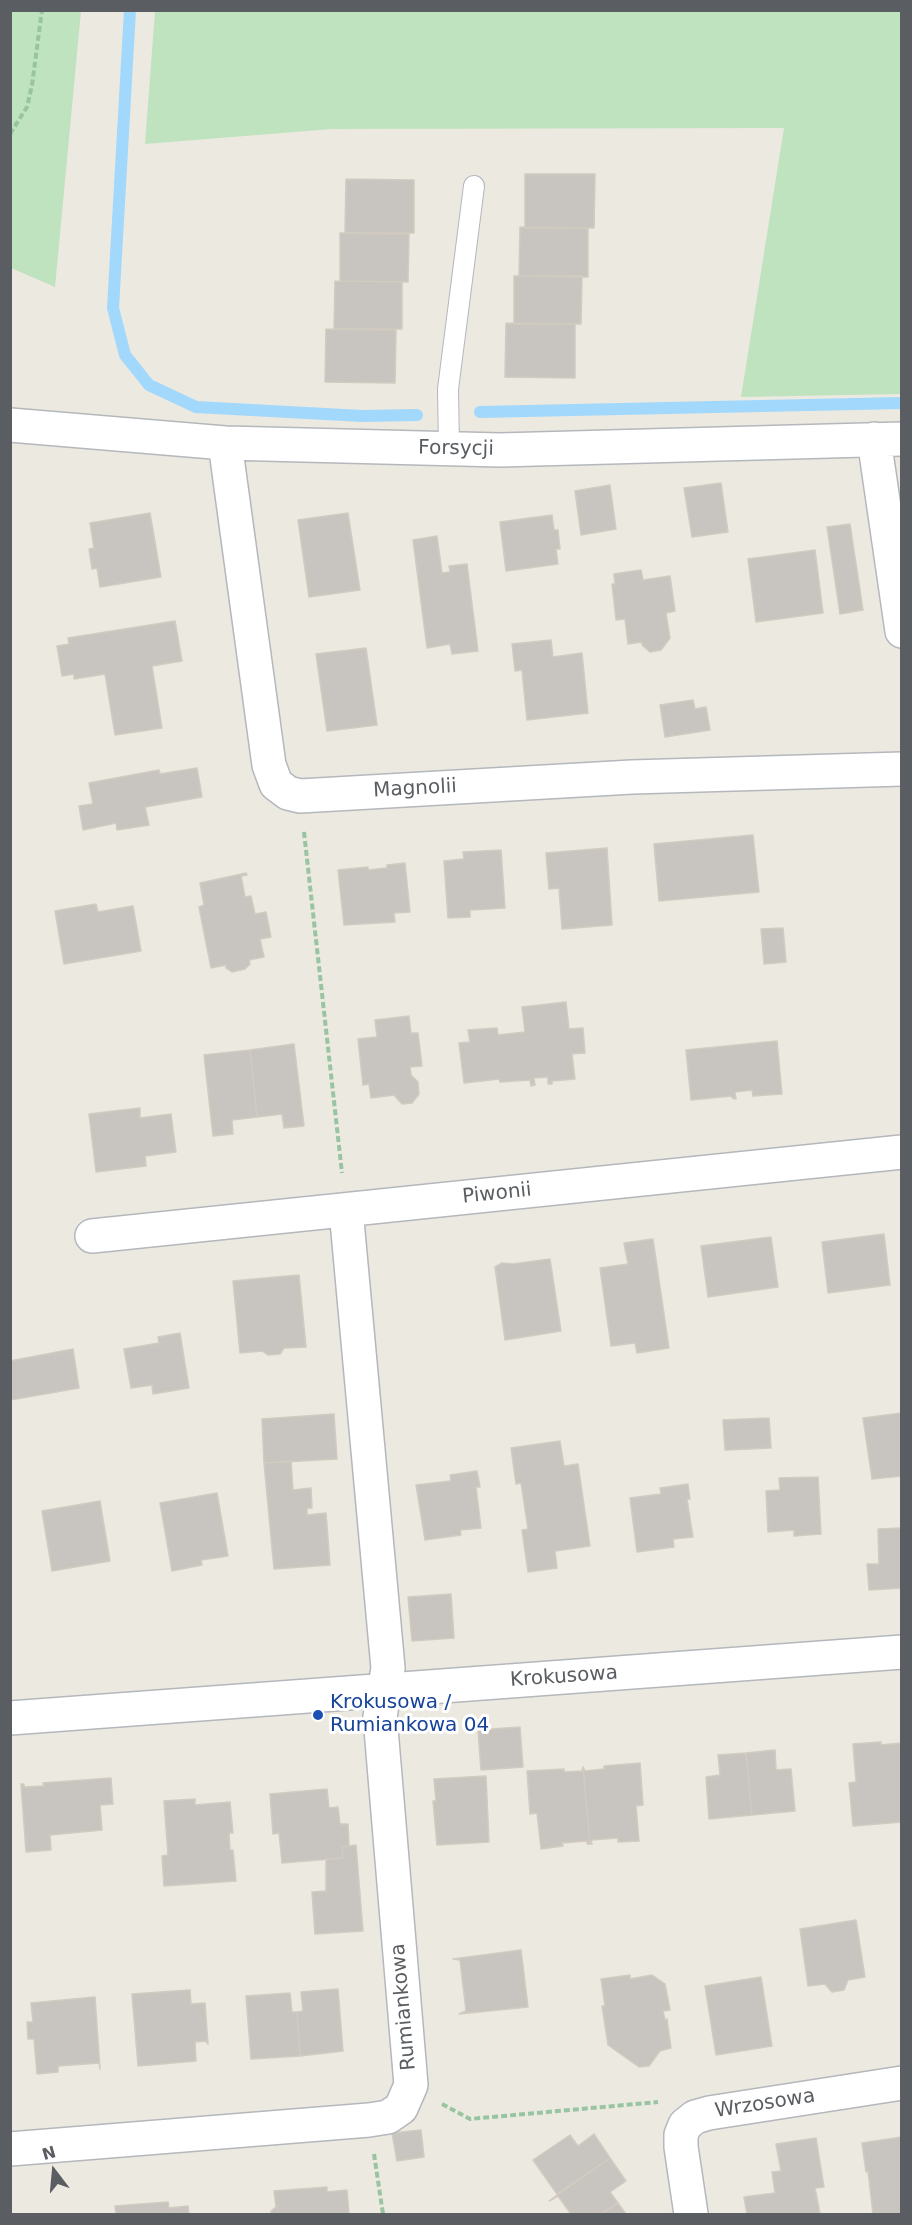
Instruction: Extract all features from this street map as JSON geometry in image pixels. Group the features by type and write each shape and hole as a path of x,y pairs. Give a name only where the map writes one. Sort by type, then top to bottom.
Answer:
{"street":[{"name":"Forsycji","path":"10,425 225,443 500,450 888,439"},
{"path":"888,439 902,631"},
{"name":"Magnolii","path":"225,443 269,765 276,784 288,793 300,796 632,777 902,769"},
{"name":"Piwonii","path":"92,1236 902,1152"},
{"name":"Rumiankowa","path":"10,2149 388,2117 401,2108 411,2085 380,1717 388,1668 346,1210"},
{"name":"Krokusowa","path":"10,1718 902,1652"},
{"name":"Wrzosowa","path":"685,2125 695,2117 710,2113 902,2083"},
{"path":"685,2125 681,2135 681,2147 692,2214"}],"lane":[{"path":"449,449 448,389 474,186"}],"path":[{"path":"10,134 27,107 42,10"},
{"path":"303,828 346,1210"},
{"path":"411,2085 470,2119 658,2102 685,2125"},
{"path":"369,2120 383,2214"}],"green space":[{"path":"11,10 81,11 55,287 11,268"},
{"path":"155,11 901,11 901,394 741,397 784,128 332,129 145,144"}],"building":[{"path":"525,174 595,174 594,228 525,228"},
{"path":"346,179 414,180 414,233 345,233"},
{"path":"520,227 588,228 588,277 519,276"},
{"path":"340,233 409,234 408,282 340,281"},
{"path":"514,276 582,276 581,324 514,324"},
{"path":"335,281 402,282 402,329 334,329"},
{"path":"506,323 575,324 575,378 505,377"},
{"path":"326,329 396,330 395,383 325,382"},
{"path":"721,483 728,532 692,537 684,488"},
{"path":"610,485 616,529 581,535 575,491"},
{"path":"150,513 161,577 100,587 97,568 92,569 89,549 94,548 90,523"},
{"path":"348,513 360,590 309,597 298,520"},
{"path":"552,515 554,530 558,530 560,549 556,549 558,564 506,571 500,522"},
{"path":"850,524 863,610 840,614 827,527"},
{"path":"437,536 442,573 450,572 449,566 467,564 478,651 452,654 450,644 427,648 413,540"},
{"path":"815,550 823,613 756,622 748,559"},
{"path":"641,570 643,580 670,576 675,611 666,613 670,638 661,650 650,652 642,645 642,642 628,644 625,619 616,620 612,584 615,584 614,574"},
{"path":"175,621 182,661 152,666 162,728 115,735 105,674 74,679 74,674 62,676 57,646 69,644 68,638"},
{"path":"551,640 553,657 582,653 588,713 527,720 522,670 515,671 512,644"},
{"path":"366,648 377,725 327,731 316,654"},
{"path":"693,700 695,709 706,707 710,730 665,737 660,705"},
{"path":"197,768 202,797 145,807 149,825 117,830 116,823 83,830 79,806 93,804 89,783 159,770 160,774"},
{"path":"753,835 759,892 659,901 654,844"},
{"path":"607,848 612,925 562,929 559,888 549,889 546,853"},
{"path":"501,850 505,908 470,910 470,917 448,918 444,861 464,859 463,852"},
{"path":"405,863 410,912 394,913 395,922 344,925 338,870 368,867 368,870"},
{"path":"246,873 247,875 241,876 245,897 251,896 255,914 266,912 271,937 260,939 264,957 249,960 250,964 245,969 232,972 226,968 226,965 211,968 199,907 204,905 200,883"},
{"path":"96,904 98,912 133,906 141,951 64,964 55,911"},
{"path":"783,928 786,962 764,964 761,929"},
{"path":"566,1002 569,1029 583,1028 585,1053 572,1054 575,1079 552,1081 552,1084 548,1084 548,1077 534,1078 535,1085 531,1086 530,1080 500,1082 499,1079 464,1083 459,1043 470,1042 468,1030 497,1028 498,1035 525,1032 522,1007"},
{"path":"409,1016 411,1033 418,1033 422,1066 410,1067 411,1075 418,1082 419,1094 412,1103 402,1104 394,1095 371,1098 369,1084 363,1085 358,1039 377,1037 375,1020"},
{"path":"777,1041 782,1094 753,1096 752,1090 735,1092 736,1099 732,1096 691,1100 686,1050"},
{"path":"294,1044 304,1126 284,1128 282,1114 257,1117 250,1050"},
{"path":"250,1050 257,1117 232,1120 233,1134 213,1136 204,1055"},
{"path":"140,1108 140,1118 171,1114 176,1152 145,1156 146,1166 96,1172 89,1114"},
{"path":"884,1234 890,1285 828,1293 822,1242"},
{"path":"771,1237 778,1287 708,1297 701,1246"},
{"path":"653,1239 669,1348 637,1353 635,1343 611,1346 600,1268 628,1264 624,1243"},
{"path":"550,1259 561,1331 505,1340 495,1267 502,1263 513,1264"},
{"path":"299,1275 306,1347 284,1348 280,1354 268,1355 262,1351 240,1353 233,1281"},
{"path":"180,1333 189,1388 153,1394 152,1385 131,1388 124,1349 159,1343 158,1337"},
{"path":"73,1349 79,1388 10,1400 10,1361"},
{"path":"902,1413 902,1476 872,1479 863,1418"},
{"path":"334,1414 337,1459 264,1463 262,1419"},
{"path":"769,1418 771,1448 725,1450 723,1420"},
{"path":"560,1441 564,1466 578,1464 590,1546 555,1551 557,1568 528,1572 522,1530 528,1529 521,1483 516,1484 511,1448"},
{"path":"291,1461 293,1490 311,1488 312,1508 307,1508 307,1515 326,1513 330,1565 274,1569 264,1463"},
{"path":"477,1471 480,1487 476,1487 481,1528 460,1530 461,1535 425,1540 416,1485 451,1481 450,1475"},
{"path":"818,1477 821,1534 794,1536 794,1530 768,1532 766,1491 780,1490 779,1478"},
{"path":"688,1484 690,1499 687,1499 693,1537 673,1539 674,1547 637,1552 630,1498 661,1494 660,1488"},
{"path":"217,1493 228,1556 201,1560 202,1565 172,1571 160,1503"},
{"path":"100,1501 110,1561 52,1571 42,1511"},
{"path":"902,1528 902,1588 869,1590 867,1564 879,1564 878,1529"},
{"path":"451,1594 454,1638 412,1641 408,1597"},
{"path":"520,1727 523,1767 481,1770 478,1730"},
{"path":"881,1742 881,1745 902,1743 902,1822 853,1826 849,1783 856,1782 853,1744"},
{"path":"775,1750 776,1770 791,1769 795,1811 752,1815 746,1753"},
{"path":"746,1753 752,1815 709,1819 706,1777 720,1775 718,1755"},
{"path":"640,1763 643,1805 636,1806 639,1841 618,1842 618,1838 591,1840 592,1844 590,1844 583,1767 585,1771 604,1769 604,1766"},
{"path":"583,1767 590,1844 587,1844 587,1841 562,1843 563,1846 541,1849 537,1813 530,1814 527,1771 564,1769 564,1772 582,1771"},
{"path":"486,1776 489,1842 437,1845 433,1801 436,1801 434,1779"},
{"path":"111,1778 113,1804 100,1805 102,1830 50,1835 51,1850 26,1852 21,1784 24,1784 24,1787 44,1786 43,1783"},
{"path":"327,1789 329,1808 338,1807 340,1824 348,1824 349,1846 342,1847 343,1858 282,1863 279,1833 273,1834 270,1794"},
{"path":"195,1799 195,1805 230,1802 233,1833 229,1833 230,1850 233,1850 236,1881 164,1886 162,1856 168,1855 164,1801"},
{"path":"356,1845 363,1931 315,1934 312,1892 326,1891 326,1859 343,1858 342,1847"},
{"path":"856,1920 865,1977 848,1980 844,1990 832,1992 825,1984 808,1986 800,1929"},
{"path":"521,1950 528,2007 459,2014 466,2011 460,1960 453,1959"},
{"path":"630,1975 630,1979 652,1975 665,1984 670,2010 663,2011 665,2020 667,2019 671,2048 660,2051 649,2066 639,2067 608,2045 602,2006 605,2006 601,1979"},
{"path":"761,1977 772,2046 716,2055 705,1986"},
{"path":"338,1989 343,2051 300,2056 297,2012 303,2011 301,1992"},
{"path":"190,1990 191,2004 205,2003 208,2044 206,2041 195,2042 196,2061 138,2066 132,1994"},
{"path":"290,1993 292,2012 297,2012 300,2056 251,2059 246,1996"},
{"path":"95,1997 100,2069 99,2063 58,2066 58,2072 37,2074 34,2039 28,2039 27,2022 33,2022 31,2003"},
{"path":"421,2130 424,2157 397,2161 392,2133"},
{"path":"594,2134 610,2158 557,2194 533,2160 570,2135 578,2146"},
{"path":"902,2137 902,2214 873,2214 862,2143"},
{"path":"816,2138 824,2187 815,2188 820,2214 747,2214 744,2197 775,2193 772,2172 781,2171 776,2144"},
{"path":"610,2158 626,2181 610,2192 618,2203 601,2214 571,2214 558,2196 549,2201"},
{"path":"327,2187 327,2192 347,2190 349,2214 271,2214 276,2207 274,2191"},
{"path":"168,2202 169,2208 188,2206 189,2214 116,2214 115,2206"},
{"path":"618,2203 626,2214 601,2214"}],"waterway":[{"path":"130,10 113,308 125,355 149,385 196,407 362,416 417,415"},
{"path":"480,412 902,403"}],"place":[{"name":"Krokusowa / Rumiankowa 04","path":"318,1715"}]}
